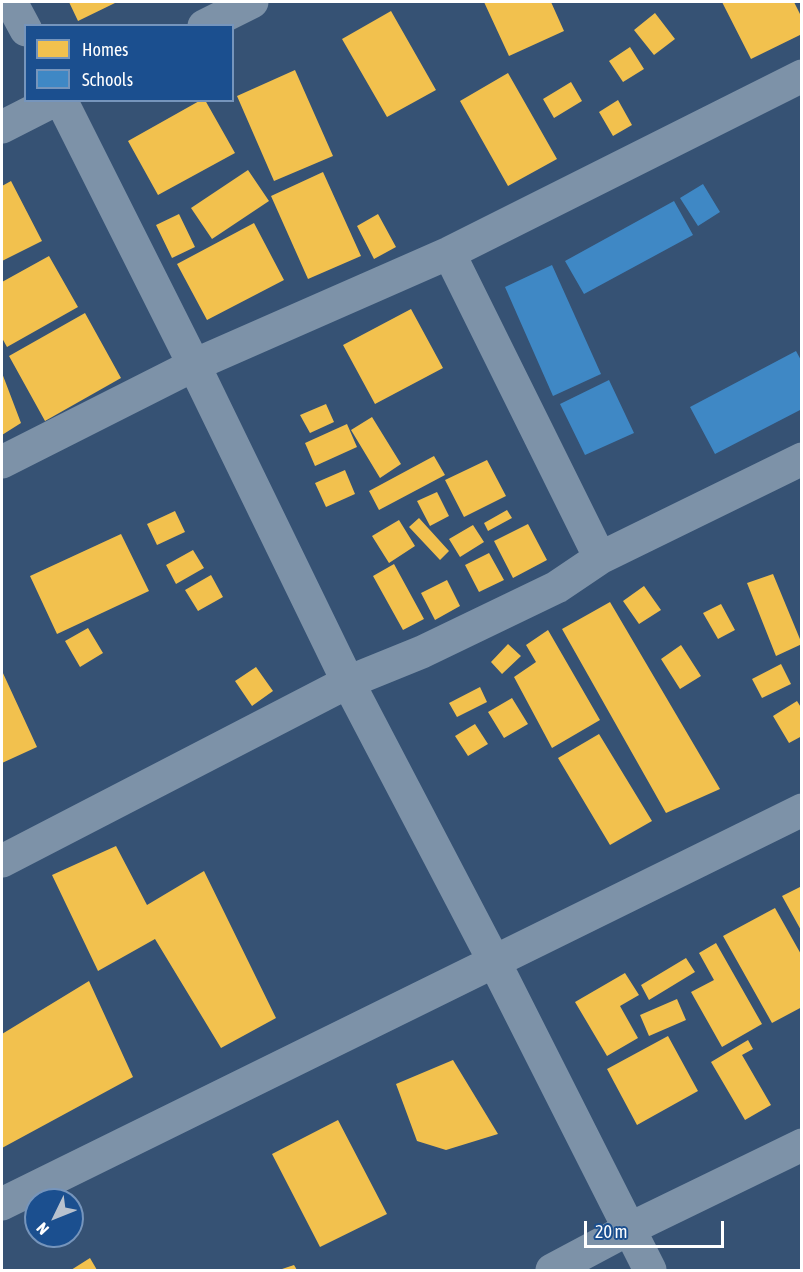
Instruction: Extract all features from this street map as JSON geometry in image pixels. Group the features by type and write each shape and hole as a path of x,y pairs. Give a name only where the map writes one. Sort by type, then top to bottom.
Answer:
{"street":[{"path":"11,2 24,26"},
{"path":"208,24 252,2"},
{"path":"2,462 194,365 449,253 801,76"},
{"path":"2,127 51,102"},
{"path":"62,102 194,365 348,682 495,963 650,1270"},
{"path":"449,253 600,558"},
{"path":"2,861 348,682 422,652 557,587 600,558 801,459"},
{"path":"2,1204 495,963 801,810"},
{"path":"552,1270 629,1229 801,1145"}],"building: Homes":[{"path":"69,2 114,2 115,3 78,21"},
{"path":"484,2 551,2 564,31 509,56"},
{"path":"722,2 794,2 802,18 802,34 751,59"},
{"path":"391,11 436,90 387,117 342,39"},
{"path":"655,13 675,39 654,55 634,30"},
{"path":"630,47 644,69 623,82 609,61"},
{"path":"295,70 333,156 274,181 237,96"},
{"path":"508,73 557,159 508,186 460,101"},
{"path":"571,82 582,101 554,118 543,99"},
{"path":"618,100 632,125 613,136 599,112"},
{"path":"197,102 206,102 235,153 158,195 128,141"},
{"path":"248,170 269,201 212,239 191,208"},
{"path":"323,172 361,256 308,279 271,196"},
{"path":"11,181 42,241 2,261 2,186"},
{"path":"179,214 195,247 172,258 156,225"},
{"path":"378,214 396,247 374,259 357,226"},
{"path":"254,223 284,280 207,320 177,264"},
{"path":"49,256 78,307 7,347 2,338 2,282"},
{"path":"411,309 443,368 375,404 343,345"},
{"path":"85,313 121,378 45,421 9,356"},
{"path":"2,373 21,423 2,435"},
{"path":"326,404 334,422 310,433 300,415"},
{"path":"372,417 401,464 380,478 351,430"},
{"path":"347,424 357,447 315,466 305,443"},
{"path":"434,456 445,475 379,510 369,491"},
{"path":"487,460 506,496 464,517 445,480"},
{"path":"345,470 355,494 326,507 315,483"},
{"path":"437,492 449,516 430,526 417,501"},
{"path":"507,510 512,518 488,531 484,523"},
{"path":"175,511 185,532 157,545 147,524"},
{"path":"419,518 449,551 440,560 409,527"},
{"path":"399,520 415,546 389,563 372,536"},
{"path":"528,524 547,560 513,578 494,541"},
{"path":"473,525 484,542 460,557 449,539"},
{"path":"121,534 149,591 57,634 30,576"},
{"path":"193,550 204,568 176,584 166,565"},
{"path":"489,553 504,580 479,592 465,565"},
{"path":"394,564 424,619 403,630 373,576"},
{"path":"773,574 802,644 776,656 747,583"},
{"path":"211,575 223,597 198,611 185,590"},
{"path":"447,580 460,606 435,620 421,593"},
{"path":"644,586 661,610 639,624 623,601"},
{"path":"610,602 720,789 666,813 562,629"},
{"path":"721,604 735,630 718,639 703,613"},
{"path":"88,628 103,653 80,667 65,641"},
{"path":"548,630 600,720 552,748 514,677 536,662 526,645"},
{"path":"508,644 521,656 502,674 491,662"},
{"path":"681,645 701,676 680,689 661,659"},
{"path":"781,664 791,684 762,698 752,679"},
{"path":"256,667 273,691 252,706 235,681"},
{"path":"2,671 37,747 2,763"},
{"path":"480,687 487,702 457,717 449,703"},
{"path":"512,698 528,724 504,738 488,712"},
{"path":"797,701 802,709 802,736 789,743 773,716"},
{"path":"475,724 488,744 468,756 455,736"},
{"path":"599,734 652,821 610,845 558,758"},
{"path":"116,846 147,905 204,871 276,1018 221,1048 155,939 98,971 52,875"},
{"path":"802,886 802,932 782,896"},
{"path":"775,908 802,956 802,1007 772,1023 723,936"},
{"path":"716,943 762,1024 722,1047 691,992 714,980 699,953"},
{"path":"686,958 695,972 649,1000 641,985"},
{"path":"625,973 639,995 620,1006 638,1038 607,1056 575,1002"},
{"path":"89,981 133,1077 2,1148 2,1034"},
{"path":"677,999 686,1020 649,1036 640,1015"},
{"path":"668,1036 698,1091 637,1125 607,1069"},
{"path":"748,1040 753,1049 742,1055 771,1105 745,1120 711,1062"},
{"path":"453,1060 498,1134 446,1150 417,1141 396,1084"},
{"path":"338,1120 387,1214 320,1247 272,1154"},
{"path":"90,1258 97,1270 71,1270"},
{"path":"294,1265 297,1270 279,1270"}],"building: Schools":[{"path":"703,184 720,212 698,226 680,198"},
{"path":"674,201 693,235 584,294 565,261"},
{"path":"552,265 601,374 553,396 505,287"},
{"path":"796,351 802,362 802,409 715,454 690,407"},
{"path":"609,380 634,433 585,455 560,404"}]}
